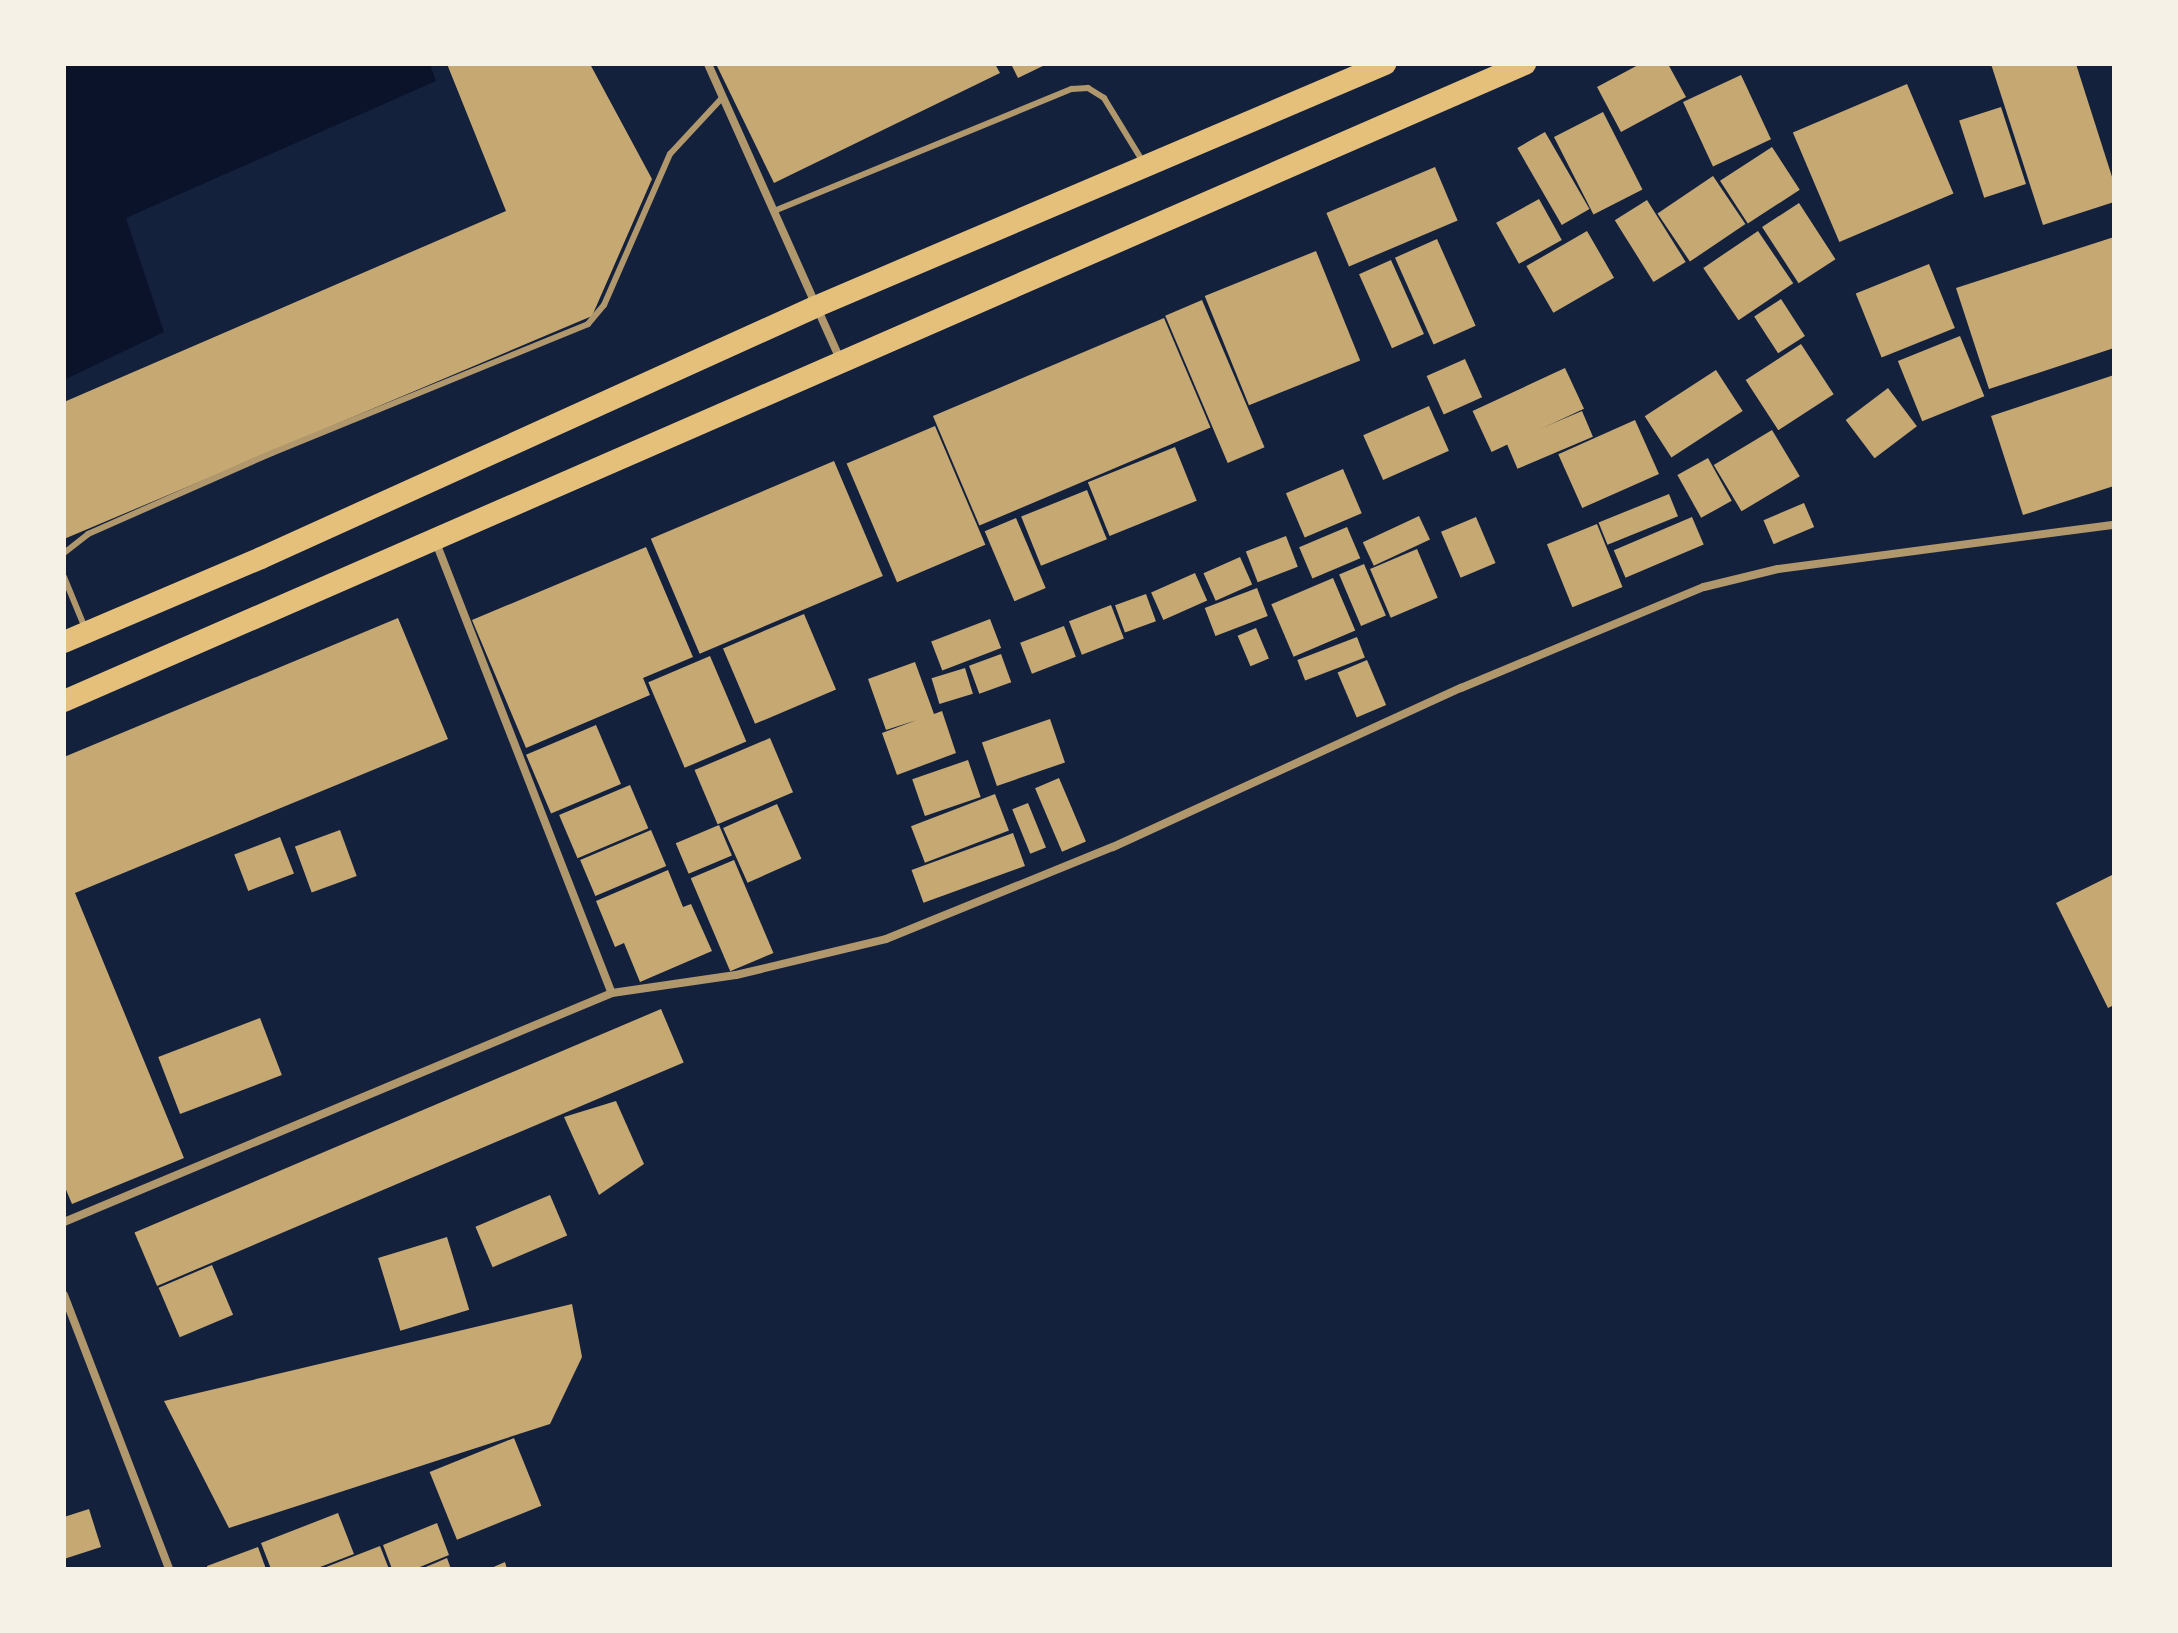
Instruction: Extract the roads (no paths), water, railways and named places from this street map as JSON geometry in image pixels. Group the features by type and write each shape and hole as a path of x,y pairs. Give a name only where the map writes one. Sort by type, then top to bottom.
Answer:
{"highway":[{"path":"64,642 261,558 815,307 1385,64"},
{"path":"64,701 1525,64"}],"street":[{"path":"708,64 841,362"},
{"path":"64,1222 612,993 736,975 886,939 1113,847 1461,688 1704,587 1778,569 2114,525"},
{"path":"435,540 612,993"},
{"path":"64,1295 169,1569"}],"lane":[{"path":"774,211 1072,89 1088,88 1109,103 1146,167"},
{"path":"64,553 88,534 272,453 588,324 604,305 670,154 722,98"},
{"path":"64,577 86,632"}],"water":[{"path":"64,64 430,64 436,81 126,218 164,332 64,380"}]}
